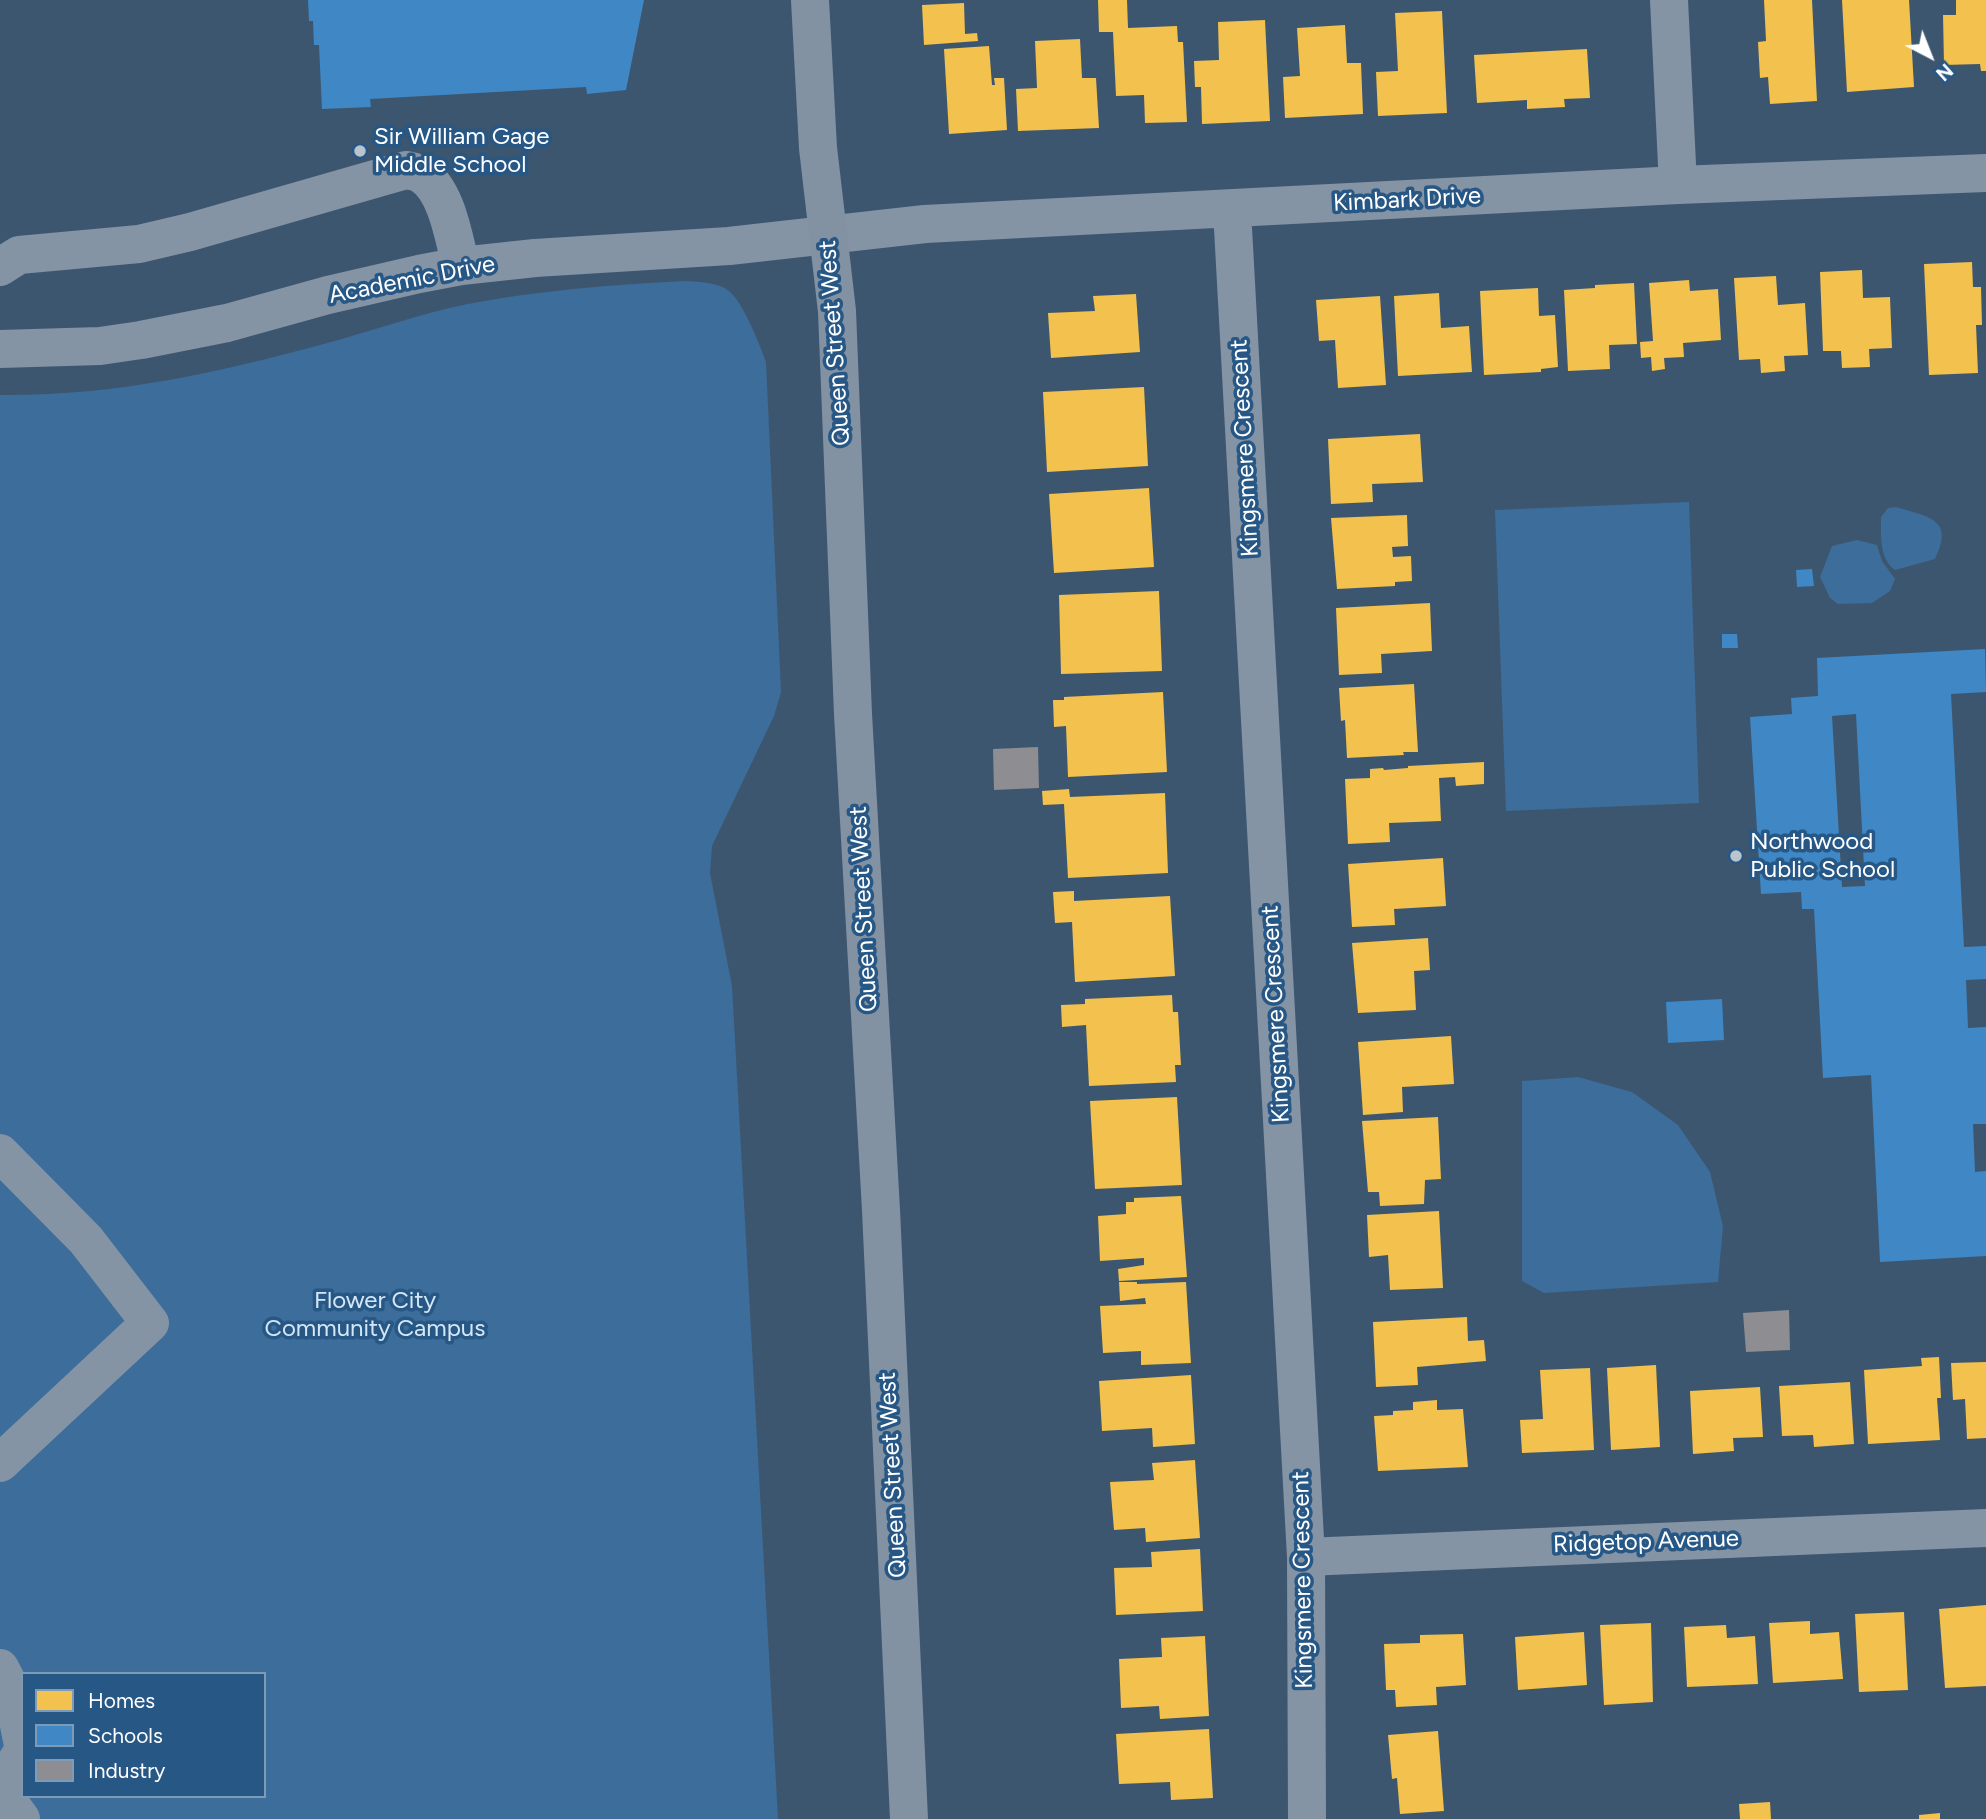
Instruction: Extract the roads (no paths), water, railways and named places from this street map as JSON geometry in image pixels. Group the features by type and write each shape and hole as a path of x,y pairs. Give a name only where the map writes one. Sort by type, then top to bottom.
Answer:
{"main road":[{"name":"Queen Street West","path":"810,0 818,148 837,311 852,700 882,1224 909,1819"}],"street":[{"path":"1669,0 1678,185"},
{"path":"0,267 19,255 139,244 406,170 422,175 436,190 445,209 461,266"},
{"name":"Kimbark Drive","path":"828,235 925,224 1678,185 1986,173"},
{"name":"Kingsmere Crescent","path":"1232,210 1306,1557 1307,1819"},
{"name":"Academic Drive","path":"0,349 100,346 182,333 363,286 461,266 535,258 729,246 828,235"},
{"path":"0,1153 86,1240 150,1323 0,1463"},
{"name":"Ridgetop Avenue","path":"1306,1557 1986,1528"},
{"path":"0,1668 12,1691 21,1735"},
{"path":"21,1754 0,1788 22,1819"}],"place":[{"name":"Sir William Gage Middle School","path":"360,151"},
{"name":"Northwood Public School","path":"1736,856"}],"park label":[{"name":"Flower City Community Campus","path":"375,1315"}]}
